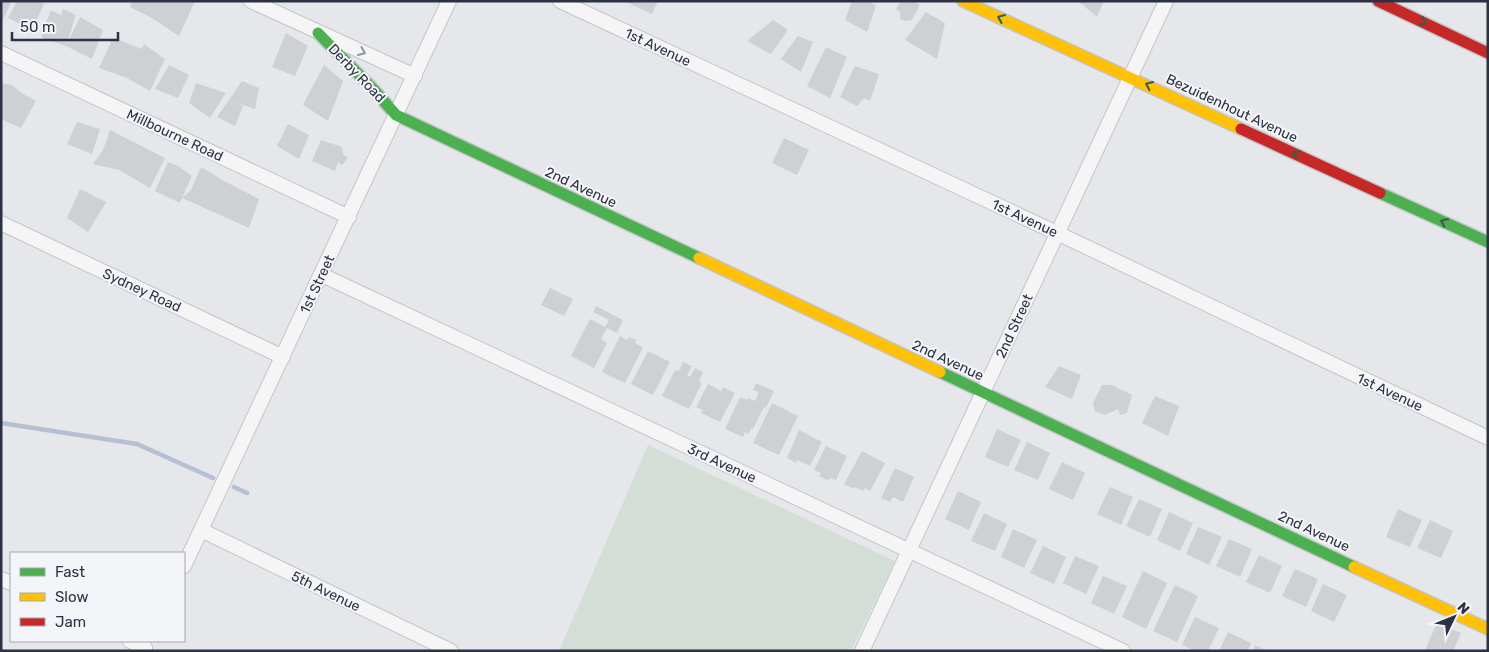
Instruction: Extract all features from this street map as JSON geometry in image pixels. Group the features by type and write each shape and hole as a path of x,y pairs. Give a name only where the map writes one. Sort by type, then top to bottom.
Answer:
{"street":[{"name":"Derby Road","path":"251,1 415,76"},
{"name":"1st Street","path":"185,564 449,1"},
{"name":"1st Avenue","path":"560,1 1057,233 1488,438"},
{"name":"Bezuidenhout Avenue","path":"963,1 1488,242"},
{"name":"2nd Street","path":"862,651 1166,1"},
{"path":"1378,1 1488,53"},
{"name":"Derby Road","path":"318,33 396,115"},
{"name":"Millbourne Road","path":"1,53 349,217"},
{"name":"2nd Avenue","path":"396,115 983,393 1488,629"},
{"name":"Sydney Road","path":"1,223 283,357"},
{"name":"3rd Avenue","path":"322,274 1123,651"},
{"name":"5th Avenue","path":"201,530 450,651"},
{"path":"133,642 146,647"}],"shaded area":[{"path":"648,445 895,561 851,651 559,651"}],"building":[{"path":"1,1 12,1 1,24"},
{"path":"17,1 39,1 44,4 32,30 8,18"},
{"path":"132,1 195,1 179,36 152,18 130,7"},
{"path":"624,1 658,1 652,14"},
{"path":"852,1 868,1 876,6 867,32 845,20"},
{"path":"901,1 913,1 920,5 912,20 905,21 900,19 900,12 896,9"},
{"path":"1078,1 1104,1 1097,17"},
{"path":"63,9 76,15 66,46 42,38 51,10 61,15"},
{"path":"926,12 945,23 937,59 905,40"},
{"path":"80,17 103,30 92,59 66,46"},
{"path":"773,20 788,30 771,54 747,41"},
{"path":"286,33 308,46 295,76 272,67"},
{"path":"798,36 813,42 801,72 781,59"},
{"path":"113,38 142,49 144,44 165,59 150,91 127,78 99,68"},
{"path":"826,47 847,57 830,98 807,86"},
{"path":"169,65 189,75 178,98 155,89"},
{"path":"324,65 343,81 328,121 303,105"},
{"path":"855,66 879,74 870,101 864,98 857,106 840,97"},
{"path":"242,81 259,88 255,109 231,101 243,106 235,126 217,117"},
{"path":"1,83 12,85 36,101 21,128 1,119"},
{"path":"196,83 226,93 210,118 189,103"},
{"path":"77,122 100,129 92,154 67,144"},
{"path":"288,124 309,135 299,159 277,146"},
{"path":"110,130 165,158 150,188 119,170 93,164 103,150"},
{"path":"784,138 809,150 797,175 772,163"},
{"path":"321,140 342,147 343,154 348,158 342,165 338,162 335,171 312,161"},
{"path":"168,162 178,166 192,176 180,203 155,191"},
{"path":"201,167 259,199 249,228 182,198 191,190"},
{"path":"80,189 106,202 88,232 67,218"},
{"path":"550,288 573,299 564,316 541,305"},
{"path":"596,306 623,320 617,333 607,328 601,339 607,343 594,368 571,356 590,319 605,327 609,320 593,312"},
{"path":"620,336 627,340 629,337 636,340 635,343 643,347 625,383 602,372"},
{"path":"648,351 670,362 653,395 631,384"},
{"path":"683,362 692,366 687,375 690,377 695,368 703,372 699,381 702,383 689,409 662,396 675,370 679,371"},
{"path":"1059,366 1081,375 1072,399 1045,387"},
{"path":"756,383 774,391 753,429 751,428 749,434 745,432 743,437 725,429 740,397 755,401 759,392 753,390"},
{"path":"708,384 721,391 723,387 735,393 720,422 701,413 703,410 696,407"},
{"path":"1102,385 1112,385 1132,395 1127,413 1120,415 1118,409 1105,415 1095,411 1093,403"},
{"path":"1155,396 1179,406 1168,436 1142,423"},
{"path":"772,403 798,416 779,455 753,443"},
{"path":"997,429 1021,440 1008,467 985,457"},
{"path":"799,430 822,442 810,466 797,460 796,463 787,458"},
{"path":"1027,442 1050,453 1038,480 1014,470"},
{"path":"826,446 847,456 836,480 830,478 829,481 819,476 821,473 814,470"},
{"path":"862,451 885,463 870,491 865,488 863,491 855,487 854,489 844,484"},
{"path":"1062,462 1085,473 1073,500 1049,489"},
{"path":"895,468 914,477 903,502 893,497 890,502 881,498"},
{"path":"1110,487 1133,497 1121,525 1097,514"},
{"path":"958,491 981,502 969,530 945,519"},
{"path":"1139,499 1162,509 1150,537 1126,526"},
{"path":"1398,509 1422,520 1410,547 1386,537"},
{"path":"1169,512 1193,523 1180,551 1157,540"},
{"path":"984,513 1007,524 995,551 971,541"},
{"path":"1430,520 1453,531 1441,558 1417,548"},
{"path":"1198,527 1222,537 1209,565 1186,554"},
{"path":"1013,529 1037,540 1024,568 1001,557"},
{"path":"1229,539 1252,549 1240,577 1216,566"},
{"path":"1043,546 1066,557 1054,584 1030,573"},
{"path":"1259,555 1282,566 1270,593 1246,582"},
{"path":"1075,556 1099,566 1086,594 1063,583"},
{"path":"1295,569 1318,579 1306,607 1282,596"},
{"path":"1143,571 1167,583 1146,629 1122,617"},
{"path":"1103,576 1127,586 1114,614 1091,603"},
{"path":"1323,584 1347,595 1334,622 1311,611"},
{"path":"1175,585 1198,596 1177,642 1153,631"},
{"path":"1195,617 1219,628 1208,651 1195,651 1182,645"},
{"path":"1437,623 1461,633 1453,651 1425,650"},
{"path":"1228,632 1251,643 1248,651 1219,651"},
{"path":"1255,645 1268,651 1253,651"}],"waterway":[{"path":"1,423 137,444 213,478"},
{"path":"234,487 247,493"}],"traffic: fast":[{"path":"318,33 396,115 699,258"},
{"path":"1380,193 1488,242"},
{"path":"940,372 1354,567"}],"traffic: slow":[{"path":"963,1 1241,129"},
{"path":"699,258 940,372"},
{"path":"1354,567 1488,629"}],"traffic: jam":[{"path":"1378,1 1488,53"},
{"path":"1241,129 1380,193"}]}
